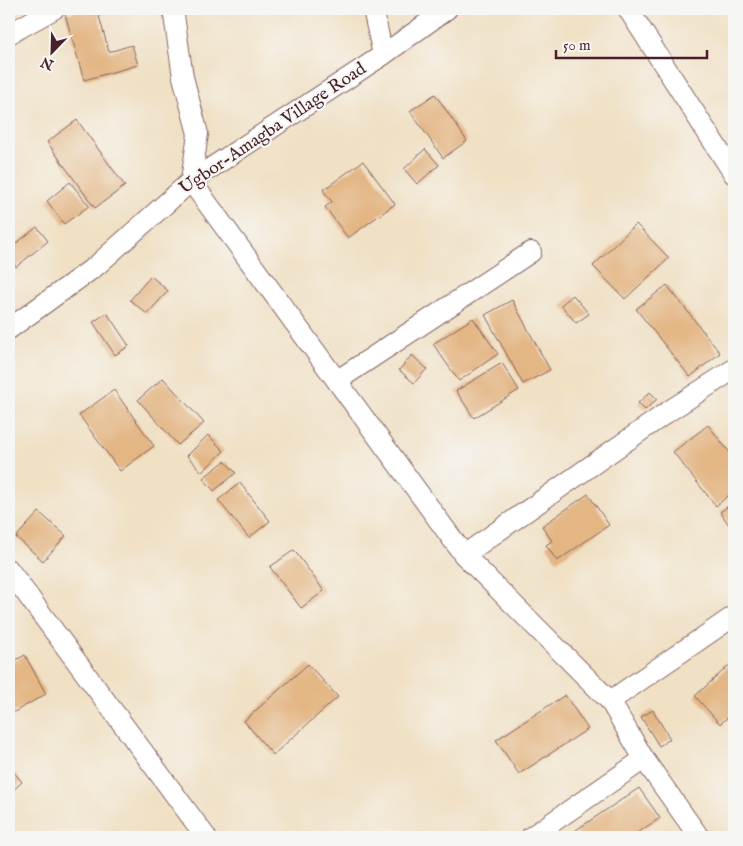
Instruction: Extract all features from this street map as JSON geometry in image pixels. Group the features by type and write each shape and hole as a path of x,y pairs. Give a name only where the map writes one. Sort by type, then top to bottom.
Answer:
{"street":[{"path":"9,34 54,9"},
{"path":"172,9 183,77 198,134 192,181 464,555 610,701 644,759 699,837"},
{"path":"374,9 383,55"},
{"name":"Ugbor-Amagba Village Road","path":"9,329 96,266 192,181 383,55 447,9"},
{"path":"628,9 734,174"},
{"path":"338,380 530,252"},
{"path":"464,555 669,411 734,369"},
{"path":"9,570 206,837"},
{"path":"610,701 734,616"},
{"path":"531,837 644,759"}],"building":[{"path":"83,9 97,9 109,52 132,45 138,65 84,80 65,14"},
{"path":"435,94 467,141 443,158 410,111"},
{"path":"77,120 125,186 95,208 47,142"},
{"path":"425,149 439,165 417,184 404,169"},
{"path":"363,161 395,204 348,238 325,207 332,202 323,190"},
{"path":"70,182 89,206 64,224 47,201"},
{"path":"636,224 669,258 625,299 593,266"},
{"path":"37,227 48,241 16,267 9,257 9,249"},
{"path":"151,276 168,291 147,314 130,300"},
{"path":"667,285 720,353 690,377 636,309"},
{"path":"573,295 589,314 576,323 561,305"},
{"path":"512,300 550,370 523,384 485,315"},
{"path":"107,313 129,346 115,355 93,322"},
{"path":"473,318 498,354 459,381 433,344"},
{"path":"412,355 427,369 414,383 399,370"},
{"path":"502,363 519,390 474,418 456,391"},
{"path":"163,378 204,423 178,445 138,400"},
{"path":"114,390 154,446 120,471 79,415"},
{"path":"650,392 657,399 645,410 638,403"},
{"path":"708,425 734,458 734,491 716,506 673,452"},
{"path":"208,435 224,451 202,472 187,456"},
{"path":"225,461 236,473 214,491 203,478"},
{"path":"240,483 270,521 249,538 218,500"},
{"path":"588,494 609,525 557,561 546,545 552,541 542,526"},
{"path":"734,502 734,532 720,512"},
{"path":"39,512 66,536 43,561 16,537"},
{"path":"294,550 324,591 301,608 270,567"},
{"path":"25,655 46,694 9,715 9,664"},
{"path":"734,661 734,712 720,724 695,696"},
{"path":"308,664 338,697 273,755 244,721"},
{"path":"565,695 588,729 519,774 496,740"},
{"path":"653,710 670,739 659,746 641,717"},
{"path":"9,766 22,782 9,794"},
{"path":"639,788 660,818 631,837 580,837 576,830"}]}
